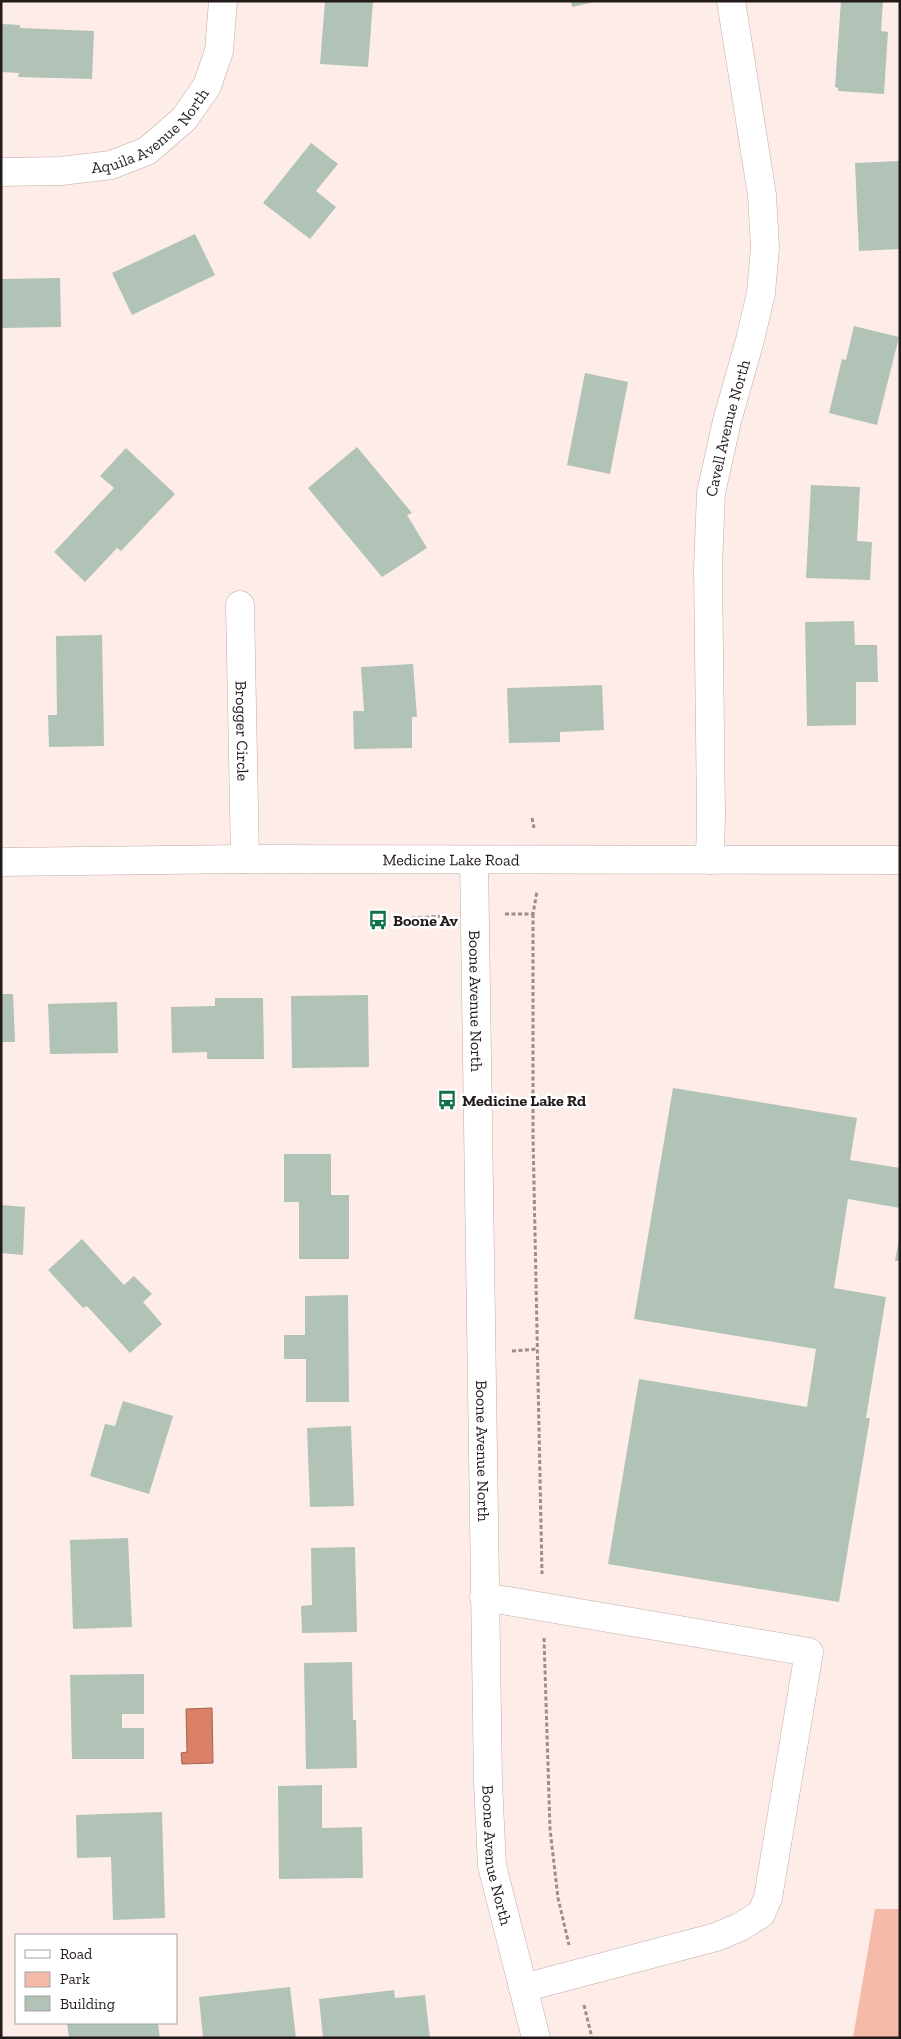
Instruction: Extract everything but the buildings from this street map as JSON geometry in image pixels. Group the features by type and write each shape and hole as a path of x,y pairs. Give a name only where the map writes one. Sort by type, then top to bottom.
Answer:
{"street":[{"name":"Aquila Avenue North","path":"1,172 61,171 111,165 147,150 184,119 207,86 219,51 223,1"},
{"name":"Cavell Avenue North","path":"710,860 708,568 711,493 727,421 750,340 761,292 765,247 762,195 731,1"},
{"name":"Brogger Circle","path":"240,605 245,859"},
{"name":"Medicine Lake Road","path":"1,862 245,859 900,860"},
{"name":"Boone Avenue North","path":"474,860 484,1597 488,1782 492,1866 536,2038"},
{"path":"484,1597 809,1652 768,1898 761,1914 740,1927 716,1937 523,1988"}],"path":[{"path":"533,914 533,1136 543,1607 550,1830 558,1898 592,2038"}],"green space":[{"path":"875,1909 900,1909 900,2038 853,2038"}],"shaded area":[{"path":"212,1708 213,1763 182,1764 181,1753 187,1752 186,1709"}],"place":[{"name":"Boone Av","path":"378,920"},
{"name":"Medicine Lake Rd","path":"447,1100"}]}
